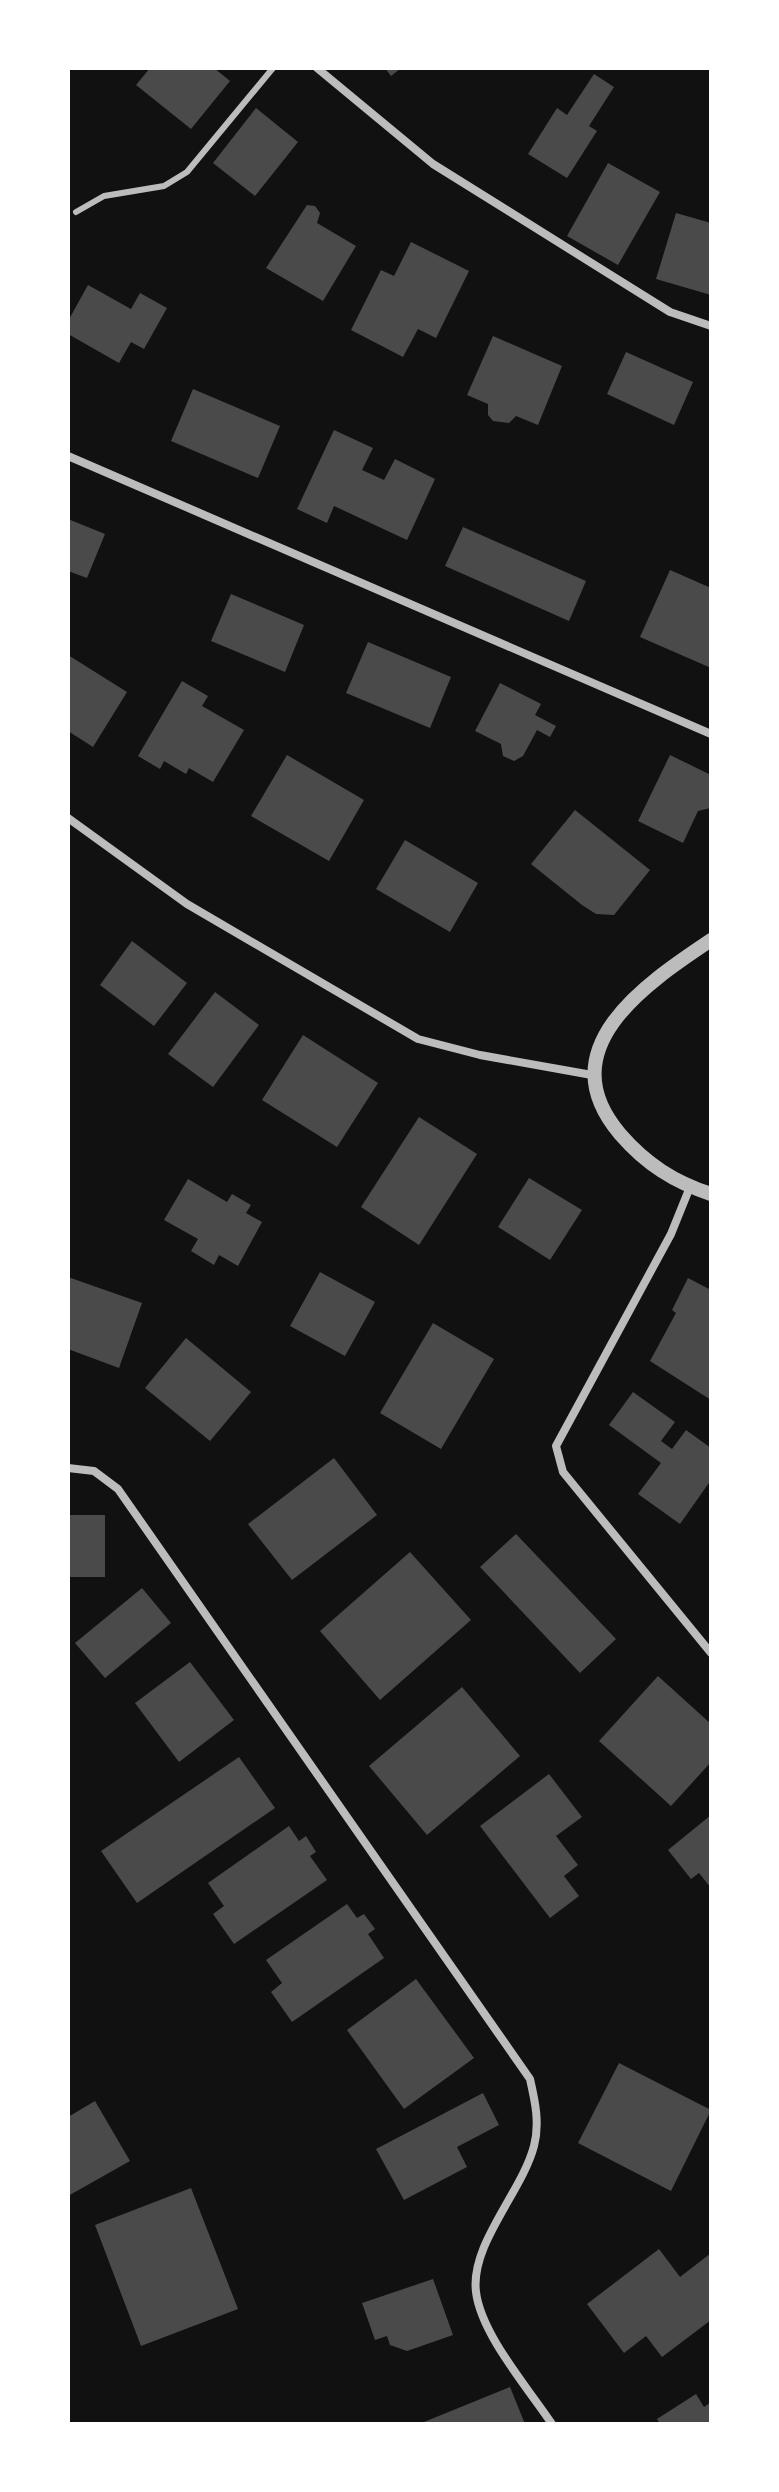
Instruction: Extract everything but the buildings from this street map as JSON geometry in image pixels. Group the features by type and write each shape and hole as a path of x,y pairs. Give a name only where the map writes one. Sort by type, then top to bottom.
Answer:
{"street":[{"path":"317,68 433,164 670,312 711,326"},
{"path":"68,456 711,734"},
{"path":"68,818 187,904 418,1039 480,1055 592,1075"},
{"path":"711,940 661,974 630,1002 603,1041 592,1075 597,1101 628,1143 663,1174 711,1194"},
{"path":"690,1187 671,1234 556,1446 563,1472 711,1653"},
{"path":"68,1468 94,1471 118,1489 530,2079 538,2109 534,2146 477,2266 476,2292 483,2320 552,2424"}],"lane":[{"path":"76,212 104,196 164,186 187,172 273,68"}]}
